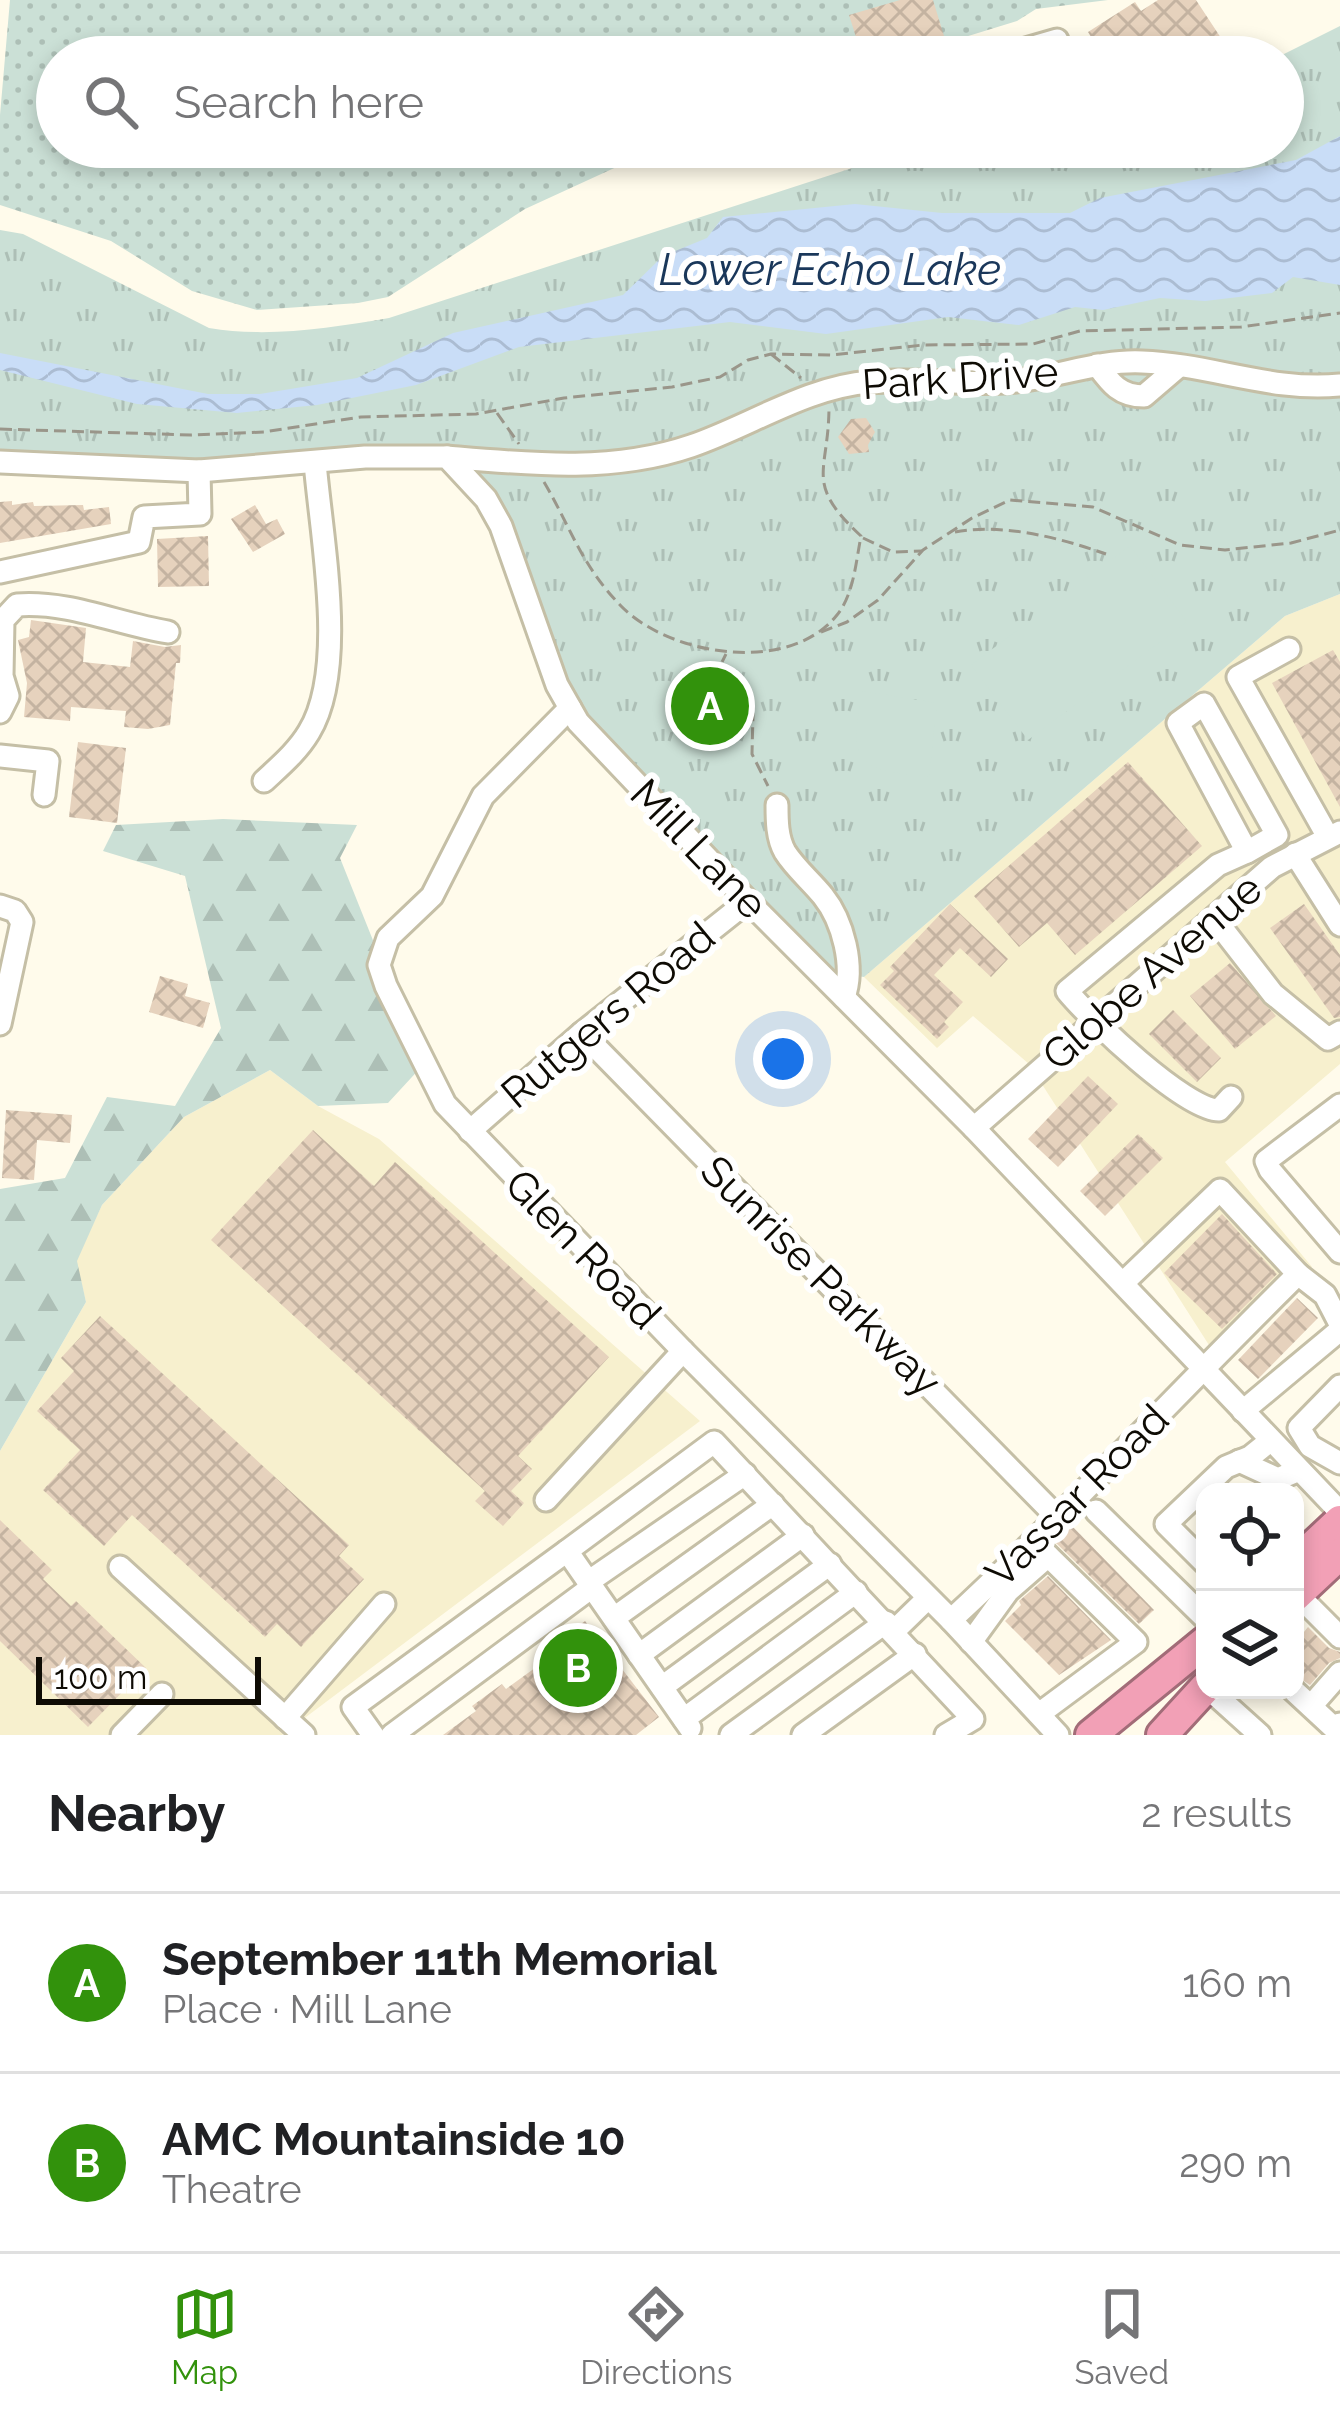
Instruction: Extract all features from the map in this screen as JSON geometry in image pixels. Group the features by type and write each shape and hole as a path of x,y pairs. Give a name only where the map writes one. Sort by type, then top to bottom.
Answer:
{"highway":[{"path":"1304,1554 1340,1516"},
{"path":"1300,1591 1340,1554"},
{"path":"1091,1735 1196,1649"},
{"path":"1162,1735 1198,1699"}],"street":[{"name":"Park Drive","path":"447,458 533,464 635,460 666,454 818,393 871,382 1018,381 1097,365 1148,362 1279,385 1340,385"},
{"path":"1097,365 1113,388 1130,396 1144,396 1179,366"},
{"path":"0,462 199,471 365,457 447,458"},
{"name":"Mill Lane","path":"447,458 486,499 501,526 556,685 599,746 974,1128 1340,1516"},
{"path":"264,781 309,732 326,685 330,633 315,462"},
{"path":"0,572 140,542 144,517 200,514 199,471"},
{"path":"0,712 8,696 2,676 3,620 17,605 55,607 168,632"},
{"path":"1289,649 1238,677 1334,834"},
{"path":"1231,1097 1219,1110 1208,1110 1184,1095 1094,1023 1067,992 1218,865 1238,856 1276,835 1204,704 1178,723 1238,856 1250,886"},
{"name":"Glen Road","path":"570,708 483,796 432,896 388,938 379,965 386,986 445,1104 1058,1735"},
{"path":"0,756 48,760 44,795"},
{"path":"777,805 786,854 828,901 840,934 849,982 844,997"},
{"name":"Globe Avenue","path":"974,1128 1250,886 1334,834"},
{"path":"1295,854 1340,925"},
{"name":"Rutgers Road","path":"470,1131 582,1033 748,901"},
{"path":"0,906 15,911 22,922 0,1024"},
{"path":"1214,918 1273,994 1328,1039 1340,1032"},
{"path":"818,970 834,953 840,934"},
{"name":"Sunrise Parkway","path":"582,1033 1059,1519"},
{"path":"1340,1105 1266,1161 1340,1252"},
{"path":"1123,1283 1220,1190 1298,1274 1325,1295 1340,1327 1243,1412"},
{"name":"Vassar Road","path":"951,1620 1041,1549 1059,1519 1298,1274"},
{"path":"546,1500 682,1351"},
{"path":"1340,1386 1300,1425 1310,1446 1340,1463"},
{"path":"1209,1483 1270,1441"},
{"path":"373,1735 352,1708 714,1442 973,1719 946,1735"},
{"path":"1239,1461 1278,1479 1310,1446"},
{"path":"392,1735 590,1584 745,1474"},
{"path":"1196,1496 1166,1524 1196,1554"},
{"path":"614,1618 773,1504"},
{"path":"1096,1511 1196,1609"},
{"path":"639,1655 802,1535"},
{"path":"971,1642 1041,1549 1136,1642 1039,1714"},
{"path":"567,1551 687,1729 856,1592"},
{"path":"662,1688 830,1564"},
{"path":"120,1567 296,1730 384,1604"},
{"path":"731,1735 928,1598"},
{"path":"1304,1603 1340,1637"},
{"path":"803,1735 915,1654"},
{"path":"1311,1706 1340,1673"},
{"path":"122,1735 162,1694"},
{"path":"1219,1699 1259,1735"},
{"path":"1303,1699 1336,1729 1340,1724"}],"path":[{"path":"0,429 59,428 126,436 264,433 361,417 496,411 720,377 748,360 771,354 1033,344 1080,331 1241,327 1340,313"},
{"path":"771,354 829,406 829,437 820,478 827,499 873,546 893,552 923,550"},
{"path":"496,411 533,464 585,562 625,610 687,644 726,652 760,651 847,622 878,600 923,550 1010,500 1093,507 1180,545 1225,550 1340,530"},
{"path":"953,532 1017,532 1106,554"},
{"path":"819,633 845,603 861,536"},
{"path":"706,694 726,652"},
{"path":"714,679 746,691 753,713 752,754 777,805"}],"shaded area":[{"path":"1340,594 1340,1064 1225,1162 1312,1267 1216,1356 1029,1064 973,1016 937,1048 864,977 1285,616"},
{"path":"270,1070 318,1106 379,1139 700,1421 282,1735 0,1735 0,1451 86,1302 76,1261 102,1205 184,1117"}],"green space":[{"path":"10,0 1108,0 1036,9 1017,21 968,36 36,36 36,168 614,168 525,209 388,297 358,303 257,310 192,291 111,241 0,205 0,115"},
{"path":"1340,26 1340,594 1285,616 864,977 817,970 578,722 501,526 467,478 435,445 195,460 0,454 0,230 23,234 209,328 276,332 344,325 389,318 852,168 1304,168 1304,44"},
{"path":"1130,546 1187,622 1028,740 971,665"},
{"path":"863,691 937,703 929,777 886,771 863,759 857,735"},
{"path":"223,819 357,825 340,858 423,1065 388,1103 318,1106 270,1070 184,1117 102,1205 77,1261 86,1302 0,1451 0,1189 65,1178 107,1097 175,1106 221,1028 185,876 103,851 116,825"}],"water":[{"name":"Lower Echo Lake","path":"1340,136 1340,285 1293,277 1272,293 1205,301 1160,298 1103,310 1075,307 1019,325 948,317 826,334 730,322 519,347 416,385 317,405 237,413 137,404 0,370 0,353 208,394 260,394 357,378 453,333 623,295 663,256 707,238 723,217 855,204 942,213 1070,213 1100,198 1255,168 1304,168 1304,156"}],"building":[{"path":"900,0 933,0 944,36 856,36 849,15"},
{"path":"1158,0 1196,0 1220,36 1090,36 1088,32 1135,2 1141,11"},
{"path":"866,418 875,432 869,452 849,454 838,437 851,419"},
{"path":"12,501 12,505 83,505 84,510 109,507 111,524 0,543 0,502"},
{"path":"255,505 266,524 277,519 285,534 253,552 231,519"},
{"path":"208,536 209,586 158,587 157,539"},
{"path":"31,620 86,628 83,662 130,667 133,641 181,645 170,725 124,727 126,711 71,707 70,721 24,717 27,683 18,640 29,637"},
{"path":"1333,650 1340,662 1340,807 1272,683"},
{"path":"78,742 126,748 117,823 69,817"},
{"path":"1128,762 1202,846 1075,955 1047,923 1019,947 974,896"},
{"path":"950,904 1008,959 991,977 960,948 934,975 963,1002 944,1022 949,1027 937,1039 880,985 894,971 890,967"},
{"path":"1304,904 1340,955 1340,1017 1334,1018 1270,928"},
{"path":"1230,963 1276,1016 1235,1049 1190,996"},
{"path":"160,976 188,984 185,996 210,1003 203,1028 149,1012"},
{"path":"1173,1010 1221,1058 1197,1082 1149,1034"},
{"path":"1088,1076 1118,1104 1058,1167 1028,1139"},
{"path":"6,1110 72,1115 70,1143 37,1140 34,1180 2,1178"},
{"path":"313,1130 374,1186 395,1162 609,1357 518,1456 532,1469 511,1491 524,1503 503,1526 475,1501 485,1491 211,1240"},
{"path":"1138,1134 1163,1158 1105,1216 1080,1191"},
{"path":"1222,1214 1277,1274 1222,1329 1164,1273"},
{"path":"1297,1298 1318,1318 1258,1379 1238,1360"},
{"path":"100,1316 349,1545 339,1556 364,1579 301,1647 277,1624 265,1637 132,1515 104,1546 43,1490 80,1450 37,1411 74,1371 61,1358"},
{"path":"0,1520 52,1570 43,1579 71,1606 76,1601 146,1668 88,1727 0,1641"},
{"path":"1072,1526 1154,1610 1139,1624 1055,1542"},
{"path":"1048,1576 1111,1640 1059,1675 1005,1621 1021,1605 1019,1601"},
{"path":"585,1621 659,1717 636,1735 443,1735 502,1684 506,1689 557,1652 552,1644"},
{"path":"1308,1627 1329,1648 1340,1652 1340,1658 1329,1663 1310,1685 1304,1681 1304,1632"}],"place":[{"name":"September 11th Memorial","path":"710,706"},
{"name":"AMC Mountainside 10","path":"578,1668"}]}
